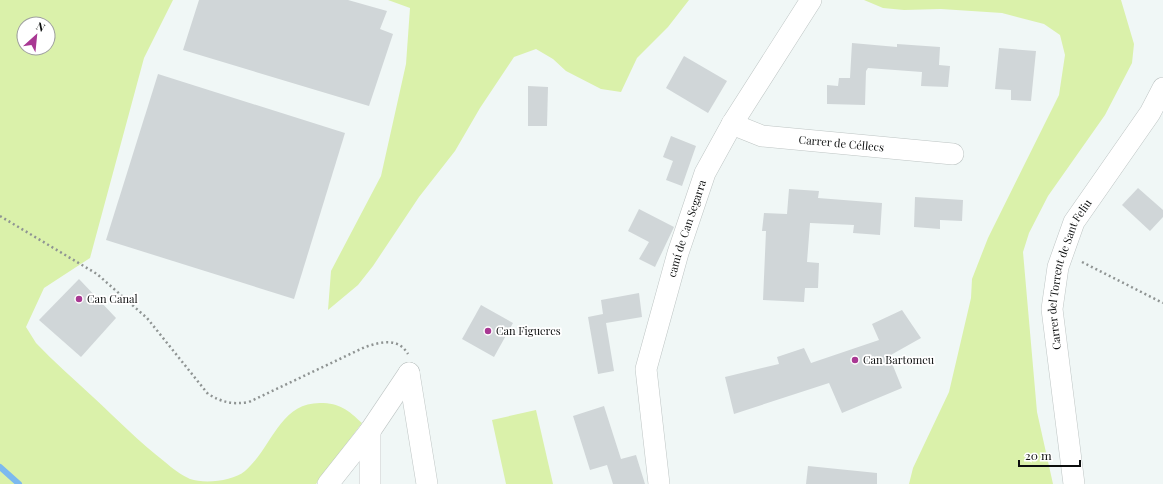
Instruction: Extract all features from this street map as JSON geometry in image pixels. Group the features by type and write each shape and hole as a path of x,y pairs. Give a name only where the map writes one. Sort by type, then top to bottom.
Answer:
{"street":[{"name":"camí de Can Segarra","path":"659,484 646,369 678,253 706,173 732,124 811,0"},
{"name":"Carrer del Torrent de Sant Feliu","path":"1074,484 1052,309 1058,267 1062,252 1074,222 1150,113 1163,88"},
{"name":"Carrer de Céllecs","path":"732,124 762,136 953,154"},
{"path":"328,484 370,431 409,373"},
{"path":"409,373 427,484"},
{"path":"370,431 370,484"}],"path":[{"path":"0,216 97,274 147,318 208,394 219,400 233,404 249,402 365,347 382,342 394,342 404,347 412,362 409,373"},
{"path":"1062,252 1163,303"}],"green space":[{"path":"0,0 173,0 144,58 90,258 44,288 26,327 36,343 146,446 171,467 196,481 219,481 233,477 245,471 262,451 285,418 295,410 306,405 320,403 333,404 343,408 362,423 316,484 0,484"},
{"path":"388,0 689,0 668,27 637,58 621,92 601,89 566,71 553,59 536,49 514,57 480,108 455,151 419,197 373,266 358,285 328,310 331,271 381,176 406,64 410,8"},
{"path":"864,0 1121,0 1134,44 1132,63 1105,115 1048,196 1029,233 1023,252 1037,412 1053,484 909,484 913,468 949,392 971,298 972,279 988,238 1059,95 1065,55 1060,35 1044,24 1002,13 941,9 904,10 883,8"},
{"path":"536,410 553,484 506,484 492,420"}],"building":[{"path":"199,0 348,0 387,11 380,29 393,34 369,106 183,50"},
{"path":"852,43 897,47 897,44 940,47 939,65 950,66 948,87 921,86 922,72 868,68 866,71 865,105 827,104 827,85 838,86 839,78 850,78"},
{"path":"999,48 1036,51 1031,101 1011,100 1011,90 995,89"},
{"path":"684,56 727,81 708,113 666,88"},
{"path":"158,74 345,133 294,299 106,240"},
{"path":"528,86 548,87 547,126 528,126"},
{"path":"671,136 696,146 682,186 666,180 673,161 663,157"},
{"path":"1138,188 1163,210 1163,217 1150,231 1122,205"},
{"path":"789,189 819,191 818,198 882,203 880,235 853,233 854,225 810,223 807,262 819,263 818,288 805,288 804,302 763,300 766,231 762,231 764,213 787,214"},
{"path":"915,197 963,200 962,221 940,220 940,229 914,227"},
{"path":"639,209 674,227 655,267 639,259 649,242 628,231"},
{"name":"Can Canal","path":"79,279 116,318 81,357 39,320"},
{"path":"639,293 642,317 606,323 614,371 598,374 588,317 603,314 601,300"},
{"name":"Can Figueres","path":"481,305 513,323 494,357 462,339"},
{"name":"Can Bartomeu","path":"902,310 921,338 889,356 902,388 842,413 829,383 734,414 725,377 779,364 777,357 804,348 811,363 879,340 872,324"},
{"path":"604,406 621,459 636,455 645,484 613,484 607,465 590,470 573,416"},
{"path":"808,466 877,473 877,484 806,484"}],"waterway":[{"path":"0,467 19,484"}],"place":[{"name":"Can Canal","path":"79,299"},
{"name":"Can Figueres","path":"488,331"},
{"name":"Can Bartomeu","path":"855,360"}]}
